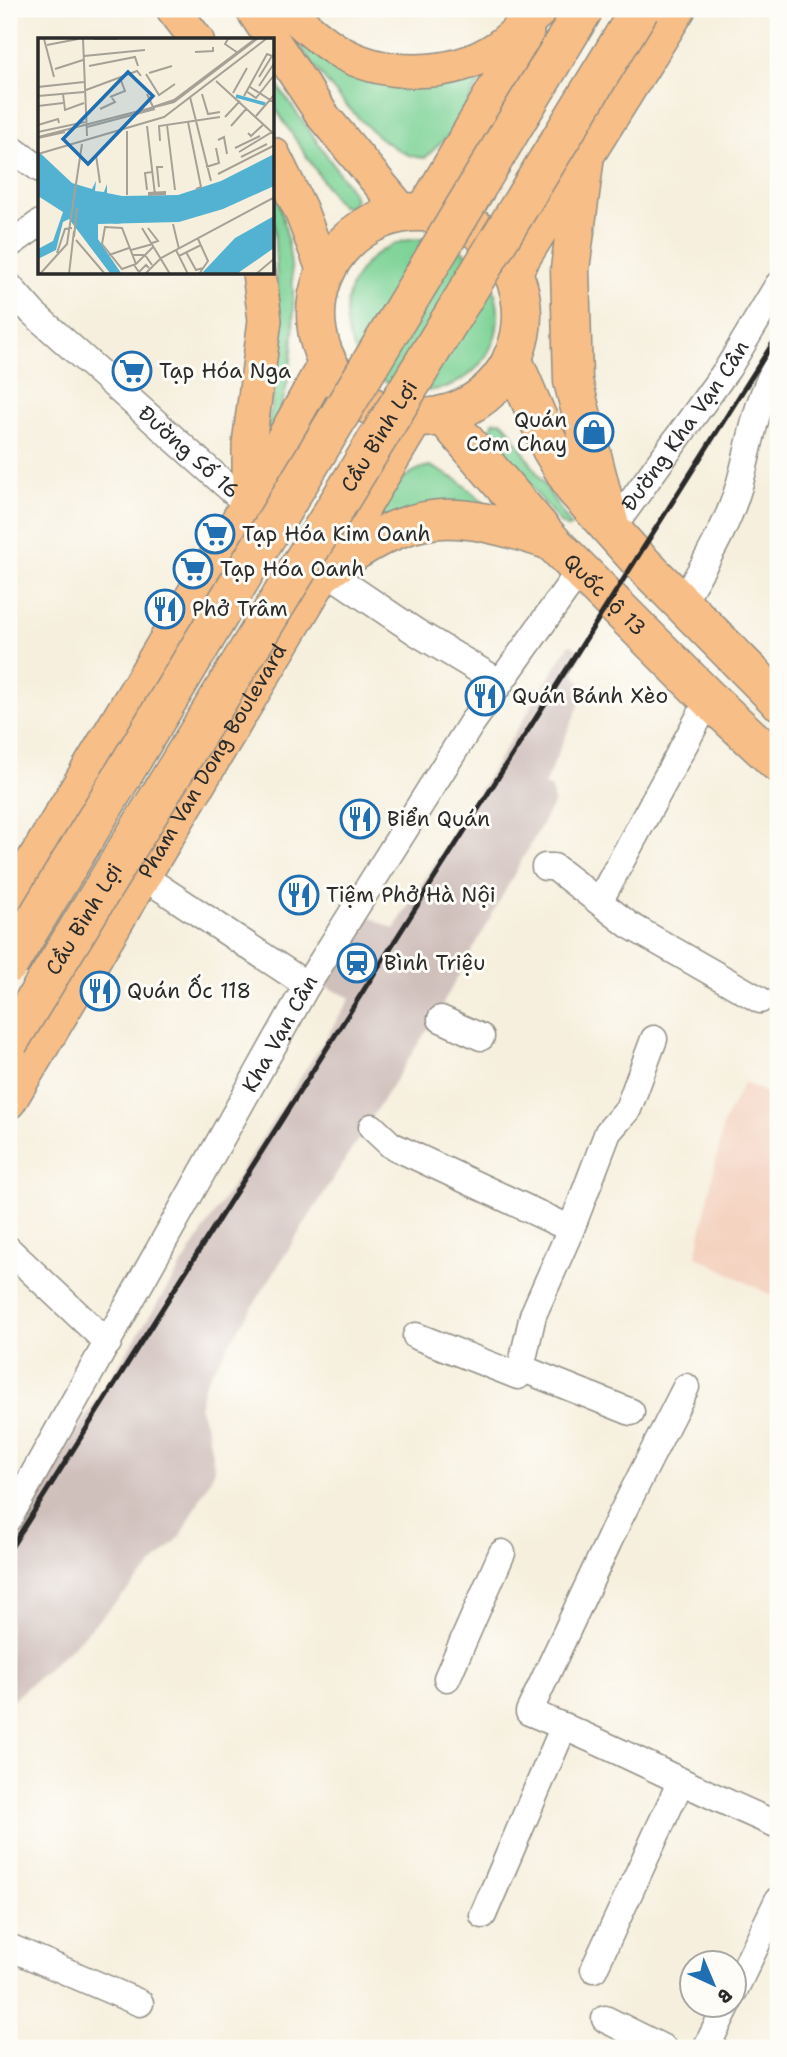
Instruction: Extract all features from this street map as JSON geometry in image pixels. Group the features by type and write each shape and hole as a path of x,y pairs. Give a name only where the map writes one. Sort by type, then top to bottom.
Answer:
{"highway":[{"name":"Cầu Bình Lợi","path":"9,964 584,9"},
{"name":"Cầu Bình Lợi","path":"9,1042 640,9"},
{"path":"584,163 570,269 573,381 611,530"},
{"path":"413,212 452,216 477,229 499,248 514,273 521,301 521,320 512,358 500,378 484,394 465,407 430,417 395,416 373,408 346,388 326,361 316,326 316,302 324,272 343,244 370,223 413,212"},
{"path":"512,358 551,449 575,488 611,530 778,700"},
{"name":"Quốc lộ 13","path":"430,417 709,699 778,763"},
{"path":"326,571 361,545 400,527 445,517 476,519 551,541"}],"main road":[{"path":"173,9 195,38"},
{"path":"252,9 271,38"},
{"path":"285,9 335,49 365,64 395,70 427,71 464,62 496,48 540,10"},
{"path":"514,273 680,9"},
{"path":"275,44 323,116 413,212 540,10"},
{"path":"275,158 302,211 324,272"},
{"path":"248,501 249,444 265,320 259,275"},
{"path":"9,901 248,501 326,361"},
{"name":"Pham Van Dong Boulevard","path":"9,1102 326,571 430,417"},
{"path":"248,501 281,498 302,503 314,512 326,535 326,571"}],"street":[{"path":"9,147 38,168"},
{"path":"10,242 38,224"},
{"name":"Đường Kha Vạn Cân","path":"611,530 727,368 778,285"},
{"name":"Đường Số 16","path":"9,286 33,313 248,501"},
{"path":"682,603 717,542 738,489 761,394 778,363"},
{"name":"Kha Vạn Cân","path":"9,1518 307,985 420,802 499,682 580,570"},
{"path":"326,571 416,632 499,682"},
{"path":"600,900 709,699"},
{"path":"545,867 554,867 629,925 760,1000"},
{"path":"144,877 307,985"},
{"path":"441,1019 481,1037"},
{"path":"520,1372 533,1315 571,1229 608,1132 628,1109 654,1039"},
{"path":"372,1127 391,1144 571,1229"},
{"path":"9,1250 108,1343"},
{"path":"416,1336 631,1412"},
{"path":"687,1387 619,1519 529,1712 564,1726 680,1783 778,1825"},
{"path":"447,1678 502,1553"},
{"path":"483,1915 564,1726"},
{"path":"594,1969 680,1783"},
{"path":"748,1962 778,1900"},
{"path":"9,1947 140,2003"},
{"path":"706,2048 721,2018"},
{"path":"605,2019 663,2048"}],"shaded area":[{"path":"570,644 583,653 574,672 585,692 544,785 551,788 554,802 440,1009 205,1382 199,1407 207,1428 215,1470 181,1536 71,1648 9,1703 9,1538 351,998 322,985 366,915 394,929"},
{"path":"744,1082 778,1099 778,1299 696,1256 724,1122"}],"green space":[{"path":"281,20 339,61 493,58 451,133 425,158 406,154 386,142 365,124 308,58"},
{"path":"275,82 353,193 355,200 349,207 342,206 275,108"},
{"path":"275,190 288,243 294,310 288,377 281,408 270,436 266,433 277,369"},
{"path":"422,239 451,245 475,262 492,286 498,315 492,344 475,368 451,385 422,391 393,385 369,368 352,344 346,315 352,286 369,262 393,245"},
{"path":"501,421 571,526 568,528 561,524 490,435 493,422"},
{"path":"430,466 459,481 492,510 366,534 384,502 399,483 418,469"}],"railway":[{"path":"9,1551 778,335"}],"place":[{"name":"Tạp Hóa Nga","path":"132,371"},
{"name":"Quán Cơm Chay","path":"594,432"},
{"name":"Tạp Hóa Kim Oanh","path":"215,534"},
{"name":"Tạp Hóa Oanh","path":"193,569"},
{"name":"Phở Trâm","path":"165,609"},
{"name":"Quán Bánh Xèo","path":"485,696"},
{"name":"Biển Quán","path":"360,819"},
{"name":"Tiệm Phở Hà Nội","path":"299,895"},
{"name":"Bình Triệu","path":"357,963"},
{"name":"Quán Ốc 118","path":"100,991"}]}
